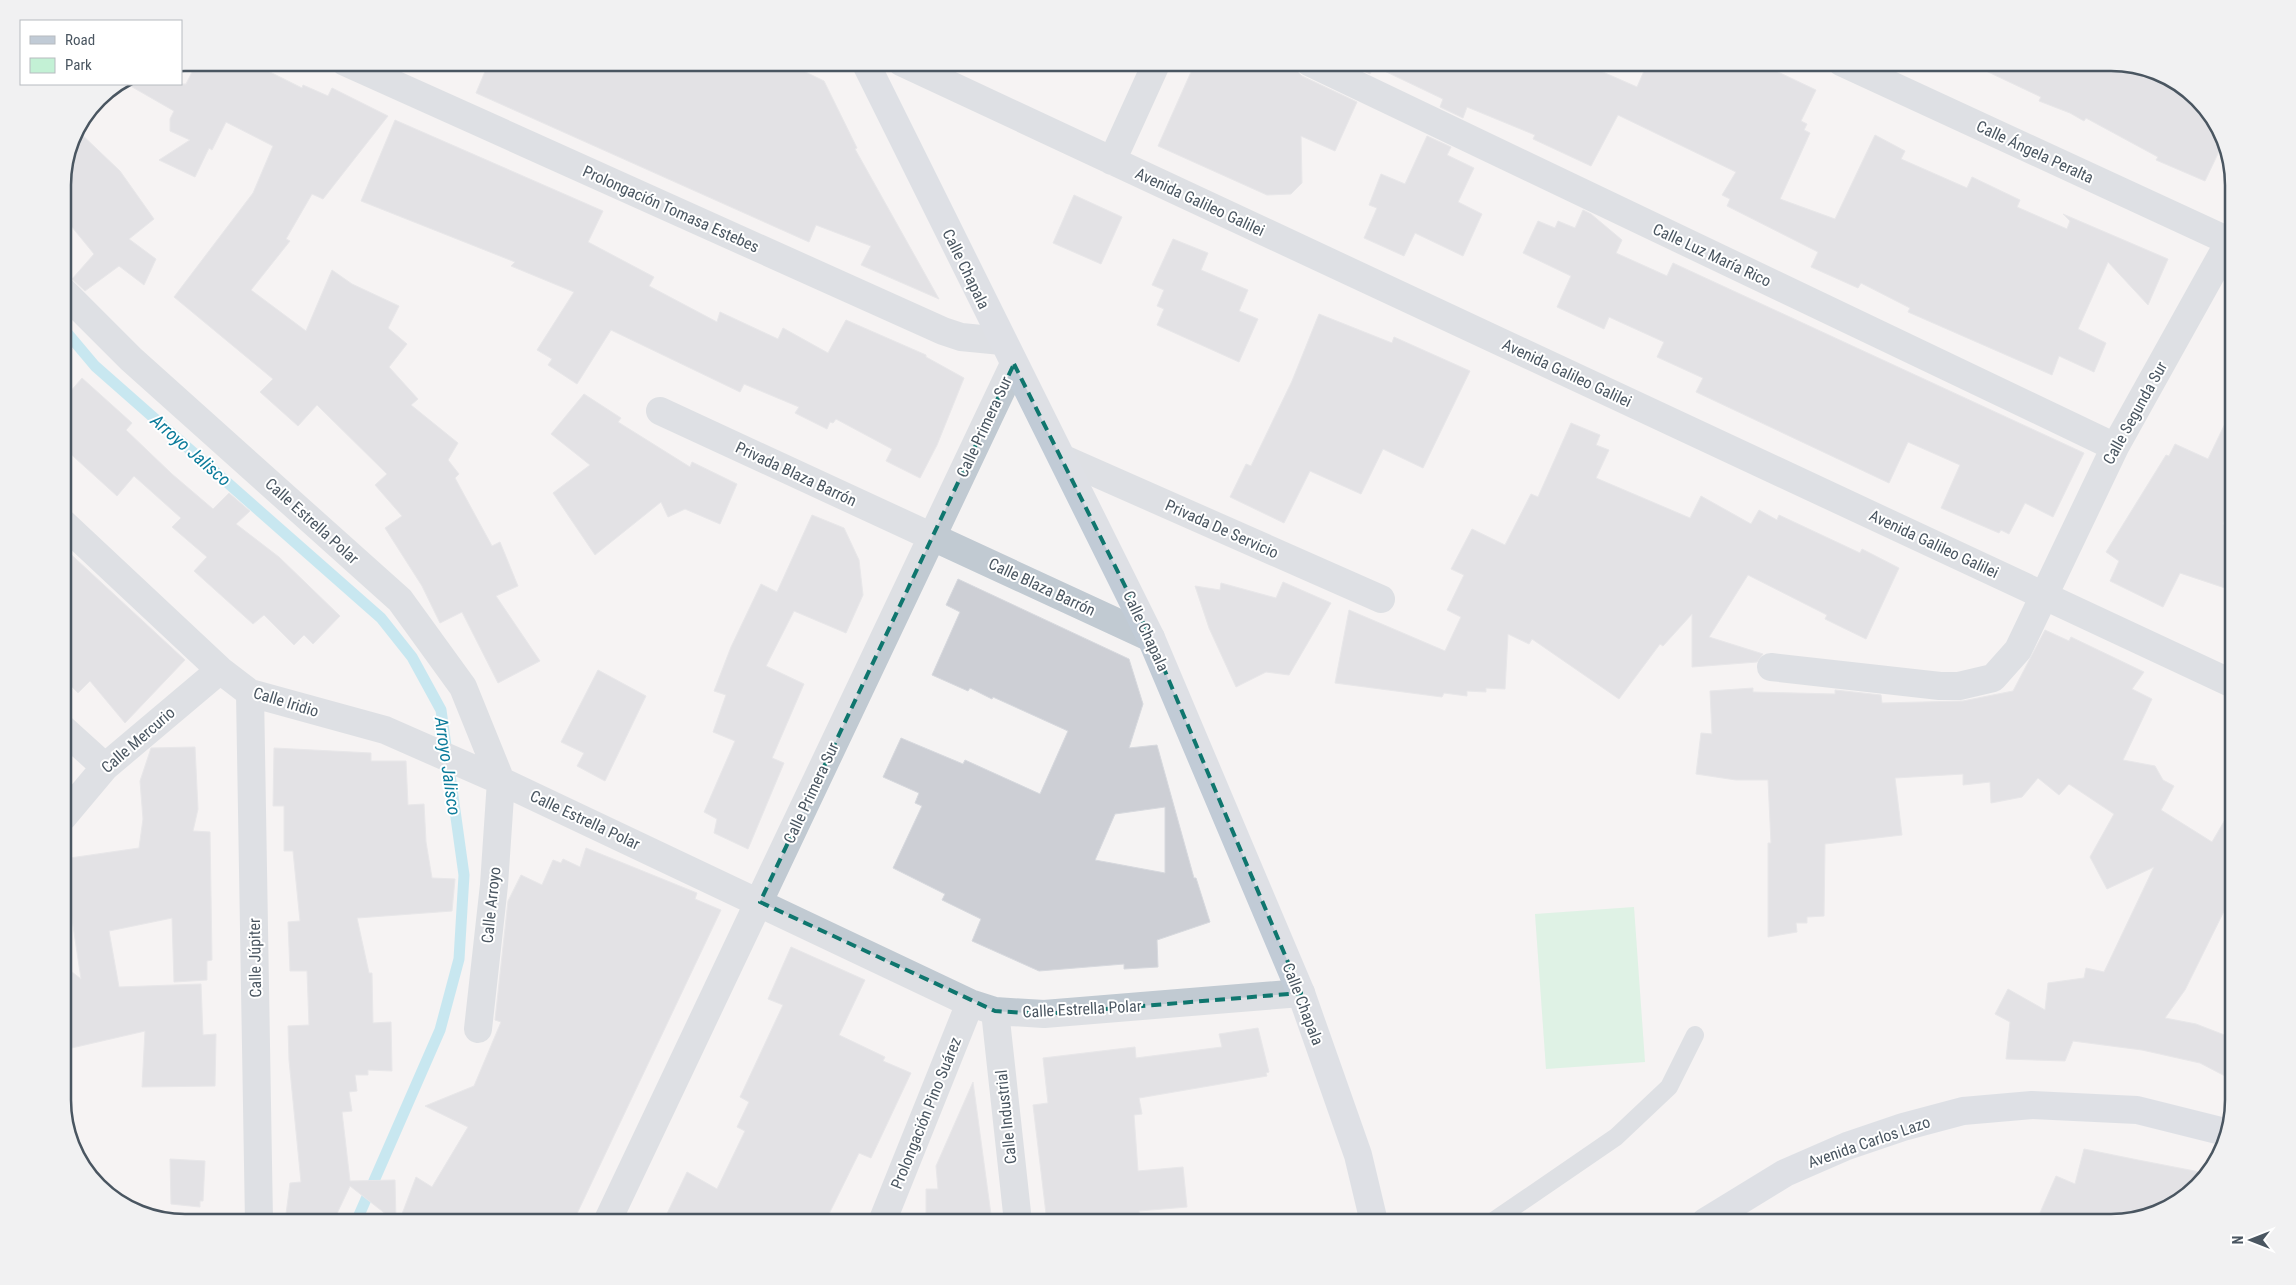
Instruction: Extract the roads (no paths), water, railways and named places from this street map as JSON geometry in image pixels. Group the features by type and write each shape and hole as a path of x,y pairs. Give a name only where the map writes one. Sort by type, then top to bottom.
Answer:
{"street":[{"name":"Prolongación Tomasa Estebes","path":"365,71 943,331 1008,353"},
{"name":"Calle Chapala","path":"869,71 1008,353 1064,459 1151,638 1301,993 1358,1155 1372,1214"},
{"name":"Avenida Galileo Galilei","path":"920,71 2225,680"},
{"path":"1112,161 1153,71"},
{"name":"Calle Luz María Rico","path":"1328,71 2115,447"},
{"name":"Calle Ángela Peralta","path":"1860,71 2225,237"},
{"name":"Calle Segunda Sur","path":"1770,667 1940,686 1976,683 1993,678 2018,650 2115,447 2225,252"},
{"name":"Calle Estrella Polar","path":"71,299 131,359 400,600 464,687 494,777 982,1007 1044,1014 1301,993"},
{"name":"Calle Primera Sur","path":"612,1214 933,537 1008,353"},
{"name":"Privada Blaza Barrón","path":"660,411 933,537"},
{"name":"Privada De Servicio","path":"1064,459 1381,598"},
{"name":"Calle Iridio","path":"71,530 220,670 250,693 386,730 494,777"},
{"name":"Calle Blaza Barrón","path":"933,537 1151,638"},
{"name":"Calle Mercurio","path":"71,807 105,767 220,670"},
{"name":"Calle Júpiter","path":"250,693 259,1214"},
{"path":"71,736 105,767"},
{"name":"Calle Arroyo","path":"478,1029 494,884 494,777"},
{"name":"Prolongación Pino Suárez","path":"886,1214 982,1007"},
{"name":"Calle Industrial","path":"982,1007 1017,1214"},
{"name":"Avenida Carlos Lazo","path":"1718,1214 1785,1173 1903,1127 1963,1111 2032,1106 2137,1110 2220,1131"}],"lane":[{"path":"1504,1214 1616,1137 1669,1087 1696,1035"}],"waterway":[{"name":"Arroyo Jalisco","path":"71,338 95,366 381,618 412,657 441,710 464,875 459,959 440,1030 360,1214"}]}
